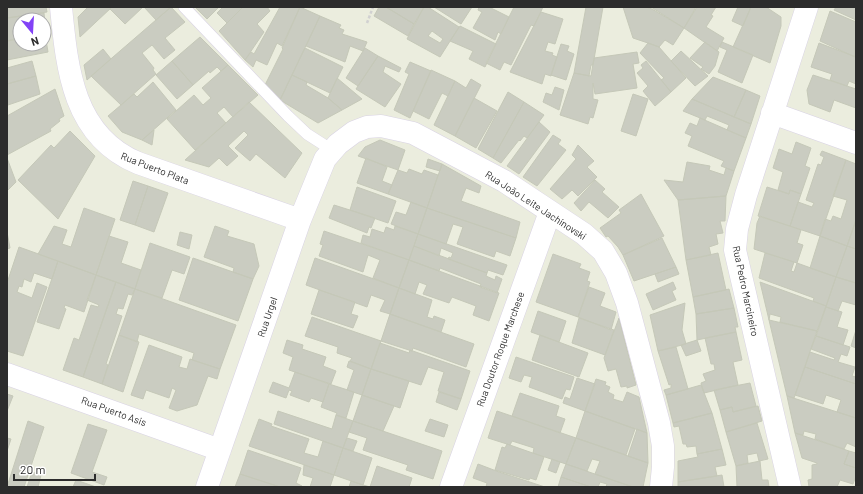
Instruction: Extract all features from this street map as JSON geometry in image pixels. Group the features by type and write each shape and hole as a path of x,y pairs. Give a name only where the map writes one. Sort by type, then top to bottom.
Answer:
{"street":[{"name":"Rua Puerto Plata","path":"61,7 70,77 75,95 84,113 96,131 116,152 138,163 300,220"},
{"name":"Rua Pedro Marcineiro","path":"790,487 735,250 737,229 746,195 807,7"},
{"path":"772,114 856,143"},
{"name":"Rua João Leite Jachinovski","path":"332,150 354,132 367,127 381,126 412,133 504,181 584,234 599,247 610,261 627,303 659,423 663,460 661,487"},
{"name":"Rua Urgel","path":"207,487 300,220 322,166 332,150"},
{"name":"Rua Doutor Roque Marchese","path":"451,487 550,212"},
{"name":"Rua Puerto Asis","path":"7,374 220,450"}],"lane":[{"path":"184,7 288,116 307,134 332,150"}],"path":[{"path":"367,23 373,7"}],"building":[{"path":"7,7 46,7 47,12 12,12 12,17 7,18"},
{"path":"88,7 112,7 80,37 78,17"},
{"path":"112,7 143,7 125,24 110,9"},
{"path":"144,7 171,7 156,20"},
{"path":"171,7 185,22 165,38 175,50 164,59 152,45 142,53 154,68 153,70 156,74 121,105 91,76"},
{"path":"195,7 219,7 207,19"},
{"path":"223,7 243,7 227,23 217,13"},
{"path":"243,7 267,7 270,11 257,24 264,32 245,60 219,31"},
{"path":"280,7 300,7 282,46 277,43 267,65 256,60 253,67 245,60 251,52 254,54"},
{"path":"300,7 320,16 280,100 265,85 283,49 282,48"},
{"path":"379,7 386,7 414,24 408,36 374,16"},
{"path":"386,7 424,7 414,24"},
{"path":"424,7 428,7 459,27 440,57 407,39","holes":["432,31 443,39 440,43 428,36"]},
{"path":"434,7 472,7 461,24"},
{"path":"479,7 489,7 509,17 501,34 498,32 495,40 473,28 482,12 478,10"},
{"path":"514,7 543,7 534,26 531,25 511,65 504,62 500,70 486,63"},
{"path":"586,7 603,7 593,65 591,65 589,76 574,73"},
{"path":"623,7 646,7 652,9 684,28 673,45 665,40 659,47 633,38"},
{"path":"651,7 697,7 684,28"},
{"path":"696,7 716,7 711,15 713,16 706,27 724,38 717,51 684,28"},
{"path":"738,7 751,7 743,26 732,21"},
{"path":"751,7 766,7 781,17 781,26 770,63 733,47"},
{"path":"836,7 856,7 856,20 834,10"},
{"path":"830,11 856,22 855,57 820,41"},
{"path":"541,12 563,19 555,44 548,42 545,51 553,53 552,55 557,57 551,76 545,74 542,84 510,72"},
{"path":"320,16 341,25 339,28 344,30 342,34 367,42 363,51 350,46 345,62 306,46"},
{"path":"12,17 12,40 7,41 7,18"},
{"path":"460,26 496,44 485,67 469,59 473,51 450,41"},
{"path":"200,37 228,65 221,71 217,67 210,73 209,71 193,85 172,61"},
{"path":"12,40 12,52 48,52 7,60 7,41"},
{"path":"705,42 719,52 715,66 709,74 701,69 703,67 690,58"},
{"path":"722,42 753,55 742,83 718,72 727,50 720,47"},
{"path":"648,43 659,47 686,78 671,92 661,80 664,78 640,53"},
{"path":"819,43 856,57 856,84 849,81 847,86 830,80 832,74 811,67"},
{"path":"561,44 569,46 567,51 574,54 566,80 551,75"},
{"path":"305,48 343,67 330,93 292,75"},
{"path":"365,48 378,56 358,86 346,78"},
{"path":"103,49 111,59 87,80 84,65"},
{"path":"681,51 708,76 695,86 671,61"},
{"path":"637,52 639,63 633,64 637,88 595,94 593,83 593,99 598,100 593,118 590,117 588,124 560,115 574,73 591,76 594,58"},
{"path":"378,56 401,68 399,72 385,66 383,72 401,84 385,107 356,89"},
{"path":"32,61 36,76 7,84 7,68"},
{"path":"172,61 193,85 177,99 156,75"},
{"path":"646,61 671,92 655,106 643,91 648,86 637,73 643,68 641,65"},
{"path":"410,62 431,71 410,118 394,110 409,74 405,72"},
{"path":"228,65 258,95 233,117 224,107 217,113 226,123 195,150 167,119 194,95 203,105 211,98 202,88"},
{"path":"431,70 455,81 448,96 442,93 429,119 413,111"},
{"path":"292,75 307,82 306,85 328,98 342,110 318,123 280,100"},
{"path":"813,75 856,89 856,108 834,100 830,112 809,104 807,90"},
{"path":"36,76 40,94 8,105 7,84"},
{"path":"713,77 746,90 734,117 692,99"},
{"path":"337,78 362,99 342,110 328,98"},
{"path":"471,79 481,85 455,136 434,125 455,81 466,88"},
{"path":"153,82 176,110 142,140 122,132 108,116 134,94 137,97"},
{"path":"555,87 564,90 559,110 543,102 546,93 552,95"},
{"path":"55,89 64,116 59,119 60,121 50,129 51,131 7,155 7,116"},
{"path":"746,90 760,96 751,124 734,117"},
{"path":"508,92 524,102 493,158 478,149"},
{"path":"633,94 648,99 636,136 621,131"},
{"path":"474,98 497,111 476,148 455,136"},
{"path":"692,99 751,124 746,138 727,130 729,125 707,116 705,120 683,111"},
{"path":"249,102 302,153 285,178 256,154 250,161 235,148 248,135 244,131 228,146 238,156 227,166 219,158 209,167 185,160"},
{"path":"524,102 544,115 527,138 524,136 520,141 519,140 501,163 493,158"},
{"path":"700,118 746,138 734,171 721,166 724,161 688,146 692,136 685,133 690,123 697,126"},
{"path":"539,122 550,132 519,174 507,166"},
{"path":"154,130 152,145 142,140"},
{"path":"70,131 95,156 58,219 18,180 51,145 54,148"},
{"path":"553,135 561,140 558,144 566,150 537,186 523,177"},
{"path":"380,140 405,150 398,170 358,156 365,147"},
{"path":"796,142 811,148 805,166 810,168 801,194 790,190 789,194 778,190 783,172 773,168 779,149 792,154"},
{"path":"578,145 594,161 587,167 597,177 578,196 572,190 562,199 550,189 576,159 572,155"},
{"path":"822,151 846,160 820,236 790,226 798,202 812,207 814,203 806,200 818,164 821,165 824,157 820,155"},
{"path":"7,158 16,182 7,191"},
{"path":"366,158 387,167 382,181 392,185 388,194 357,183"},
{"path":"428,159 442,164 440,171 426,167"},
{"path":"846,160 856,164 856,220 847,246 820,236 825,219 831,221 833,216 841,219 847,200 833,196"},
{"path":"687,162 710,166 709,170 724,175 726,168 734,171 726,196 678,200 664,180 683,182"},
{"path":"442,164 481,186 479,193 466,188 461,201 520,222 516,238 427,208"},
{"path":"409,169 422,174 424,170 438,175 427,208 388,194 398,170 407,173"},
{"path":"595,180 605,189 602,192 619,207 608,218 589,202 581,211 574,203"},
{"path":"133,181 148,186 135,225 120,220"},
{"path":"148,186 168,193 154,232 135,225"},
{"path":"357,187 396,201 388,223 350,210"},
{"path":"767,187 789,194 790,190 801,194 790,226 758,216"},
{"path":"641,194 664,236 623,255 618,247 608,236 606,237 600,228 621,213 619,210"},
{"path":"726,196 725,221 720,221 723,233 716,234 718,244 709,247 711,255 686,260 678,200"},
{"path":"411,202 427,208 418,234 391,224 396,212 406,215"},
{"path":"334,205 375,218 371,228 369,227 367,233 329,218"},
{"path":"84,208 115,219 96,275 38,254 54,226 67,230 62,244 71,247"},
{"path":"427,208 516,238 510,256 496,251 494,257 457,244 463,227 453,224 446,244 418,234"},
{"path":"760,216 801,230 797,243 803,245 797,263 754,249 757,223"},
{"path":"856,220 856,249 847,246"},
{"path":"215,226 229,231 227,236 254,244 259,266 253,279 233,272 234,268 204,257"},
{"path":"395,226 418,234 409,260 361,243 363,235 370,237 372,229 384,233 386,227 394,230"},
{"path":"324,231 409,260 399,288 373,278 380,260 368,255 363,272 319,256 323,245 320,244"},
{"path":"7,232 10,248 7,249"},
{"path":"180,232 192,235 189,249 177,245"},
{"path":"418,234 507,265 503,275 488,270 487,273 448,259 449,257 451,258 453,253 441,248 439,256 414,246"},
{"path":"109,236 128,242 121,263 141,270 135,289 96,275"},
{"path":"820,236 847,246 836,277 810,268"},
{"path":"662,238 676,267 634,281 623,255"},
{"path":"150,243 190,257 184,274 172,270 162,298 135,289"},
{"path":"414,246 487,273 486,276 495,280 496,276 502,279 497,293 480,287 481,284 440,268 439,271 409,260"},
{"path":"847,246 856,249 856,283 836,277"},
{"path":"19,247 58,261 52,279 34,273 31,282 24,279 22,287 19,286 17,292 32,298 37,283 47,287 23,356 7,351 7,283"},
{"path":"718,253 726,290 693,297 686,260"},
{"path":"765,253 794,262 791,271 794,272 797,263 836,277 826,306 813,301 814,298 759,278"},
{"path":"553,254 581,264 579,268 590,272 587,281 590,282 578,317 536,302"},
{"path":"193,258 253,279 238,321 179,300"},
{"path":"315,258 399,288 390,314 380,311 385,300 371,295 367,307 306,285"},
{"path":"409,260 499,293 489,321 473,315 476,306 452,297 449,303 423,294 427,285 419,282 415,294 399,288"},
{"path":"58,261 96,275 84,312 65,305 64,308 66,309 59,329 37,322"},
{"path":"676,267 679,274 658,282 655,274"},
{"path":"96,275 116,282 83,377 63,370 74,338 79,340 91,305 98,307 99,305 87,300"},
{"path":"836,277 856,283 856,305 842,301 838,311 826,307"},
{"path":"116,282 135,289 132,295 128,294 123,309 118,308 116,314 122,316 106,364 108,365 102,384 83,377"},
{"path":"673,282 676,289 672,291 676,300 653,310 646,294"},
{"path":"760,282 826,306 817,331 780,322 781,317 770,314 769,320"},
{"path":"589,287 605,293 600,306 616,312 611,330 578,317"},
{"path":"399,288 432,300 427,317 433,319 434,316 445,320 441,332 390,314"},
{"path":"135,289 236,325 220,369 192,360 194,353 139,334 137,342 119,335"},
{"path":"729,289 734,308 696,314 693,297"},
{"path":"319,290 355,302 351,314 358,316 353,328 311,314"},
{"path":"685,303 682,330 686,344 658,351 650,315"},
{"path":"826,307 842,312 837,327 848,330 843,345 816,336"},
{"path":"734,308 738,327 735,327 736,332 697,340 696,314"},
{"path":"538,311 566,321 559,342 531,332"},
{"path":"390,314 474,344 466,367 413,348 412,351 381,341"},
{"path":"312,317 381,341 371,369 350,361 352,358 337,353 338,347 305,336"},
{"path":"579,318 614,330 605,355 572,343"},
{"path":"619,318 636,385 627,388 627,386 621,387 616,369 608,371 604,358"},
{"path":"769,320 817,331 794,398 787,396"},
{"path":"856,330 856,348 851,346"},
{"path":"736,332 742,360 733,362 738,385 704,393 701,383 706,381 703,374 715,370 714,364 711,364 705,338"},
{"path":"119,335 139,342 123,392 102,384"},
{"path":"540,335 588,353 579,377 532,360"},
{"path":"816,336 850,347 847,356 841,354 838,362 855,367 852,376 856,377 856,384 805,367 810,352 834,360 835,358 811,349"},
{"path":"287,340 303,345 302,349 326,357 323,366 336,371 331,384 289,370 293,357 283,353"},
{"path":"697,340 701,351 686,356 681,345"},
{"path":"380,343 409,353 410,350 470,371 461,399 438,391 444,372 428,367 421,385 371,369"},
{"path":"149,345 182,357 179,367 187,369 190,359 220,369 217,379 208,376 197,405 177,411 169,408 176,390 172,388 169,398 146,390 143,399 131,395"},
{"path":"676,347 688,389 666,395 664,390 671,388 671,384 669,385 658,351"},
{"path":"516,357 574,377 570,390 566,389 562,399 529,387 532,377 524,375 521,382 509,378"},
{"path":"349,361 371,369 362,395 347,390 354,370 347,367"},
{"path":"805,367 856,384 856,418 837,412 841,400 826,395 823,404 795,395"},
{"path":"371,369 409,381 400,408 362,395"},
{"path":"295,372 329,384 323,402 311,398 309,402 290,395 292,391 289,390 286,398 269,392 273,382 289,388"},
{"path":"577,378 595,384 585,411 563,403 565,397 570,399"},
{"path":"596,379 606,382 605,385 610,387 608,392 614,395 613,399 623,402 627,392 639,397 647,433 585,411"},
{"path":"750,383 756,406 733,412 732,407 720,410 714,390"},
{"path":"329,384 354,392 346,418 336,415 337,413 321,407"},
{"path":"701,385 712,413 673,423 666,395"},
{"path":"439,392 461,399 457,410 436,402"},
{"path":"520,393 559,406 556,416 565,419 560,433 512,416"},
{"path":"7,394 13,396 7,411"},
{"path":"362,395 394,406 383,431 353,421"},
{"path":"787,396 856,418 856,447 847,443 844,449 815,439 816,434 804,431 803,435 795,433"},
{"path":"758,406 762,421 726,432 720,410 732,407 733,412"},
{"path":"278,411 332,429 336,415 353,421 343,448 274,424"},
{"path":"497,411 576,438 566,464 533,453 534,448 512,441 510,445 488,438"},
{"path":"585,411 635,429 626,455 576,438"},
{"path":"712,413 722,449 697,454 696,446 687,447 686,444 683,444 679,426 674,427 673,423"},
{"path":"259,419 272,424 271,426 309,439 304,453 318,457 323,441 343,448 334,475 249,446"},
{"path":"430,419 448,425 444,437 425,431"},
{"path":"28,421 44,427 24,487 7,487"},
{"path":"353,421 442,451 433,479 406,470 408,465 363,450 367,438 349,432"},
{"path":"757,423 768,459 759,461 757,453 747,455 748,463 736,466 726,432"},
{"path":"88,424 107,430 92,472 107,477 104,485 71,473"},
{"path":"637,429 647,433 648,463 628,456"},
{"path":"795,433 849,451 844,464 856,468 856,476 853,484 840,480 837,487 809,487 808,480 812,479 812,465 817,463 802,458"},
{"path":"7,438 11,439 7,451"},
{"path":"347,438 357,441 353,451 343,448"},
{"path":"576,438 648,463 643,487 633,487 595,474 600,461 592,459 587,471 566,464"},
{"path":"507,444 544,457 536,480 530,478 529,480 495,470 502,447 505,448"},
{"path":"343,448 372,458 363,485 334,475"},
{"path":"722,449 726,465 715,467 717,476 678,482 678,461 698,457 697,454"},
{"path":"248,450 301,468 296,483 302,487 280,487 240,474"},
{"path":"849,451 856,453 856,468 844,464"},
{"path":"552,459 560,462 556,473 548,470"},
{"path":"760,461 762,480 768,480 769,487 737,487 736,466"},
{"path":"478,464 545,487 486,487 487,483 473,478"},
{"path":"566,464 633,487 606,487 607,484 600,482 598,487 591,487 561,477"},
{"path":"304,465 334,475 330,487 310,487 313,478 303,475"},
{"path":"377,466 412,478 409,487 370,487"},
{"path":"32,472 41,475 38,487 27,487"},
{"path":"240,474 280,487 235,487"},
{"path":"722,475 724,487 678,487 678,482"},
{"path":"561,477 591,487 558,487"},
{"path":"76,480 96,487 73,487"},
{"path":"351,481 363,485 370,487 349,487"}]}
